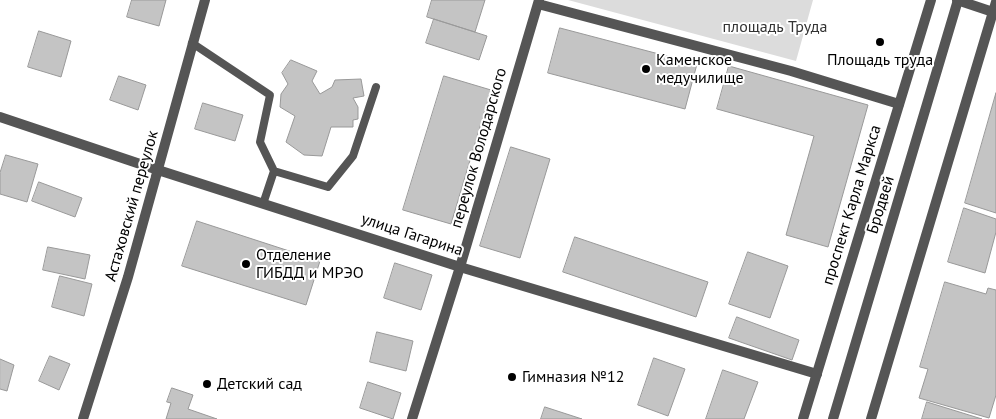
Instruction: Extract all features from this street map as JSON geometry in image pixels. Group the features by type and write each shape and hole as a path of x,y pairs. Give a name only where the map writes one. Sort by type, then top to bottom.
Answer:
{"street":[{"name":"Астаховский переулок","path":"83,419 128,277 205,0"},
{"name":"проспект Карла Маркса","path":"803,419 931,0"},
{"path":"871,419 995,9 958,0"},
{"name":"Бродвей","path":"832,419 958,0"},
{"path":"538,2 791,71 899,104"},
{"name":"переулок Володарского","path":"412,419 460,267 538,2"},
{"name":"улица Гагарина","path":"0,117 460,267 816,374"}],"lane":[{"path":"192,43 270,95 260,142 274,171 264,204"},
{"path":"274,171 328,187 353,156 376,87"}],"green space":[{"name":"площадь Труда","path":"568,0 813,0 796,61"}],"building":[{"path":"132,0 166,0 159,26 127,17"},
{"path":"432,0 485,0 475,32 427,17"},
{"path":"434,19 487,36 479,60 426,43"},
{"path":"560,28 697,64 685,109 548,73"},
{"path":"39,31 71,41 61,77 28,67"},
{"path":"291,60 317,71 312,81 320,94 332,87 335,80 361,79 364,96 353,98 358,107 358,119 353,120 353,127 331,127 322,156 304,155 286,142 295,116 280,107 281,94 288,84 282,73"},
{"path":"729,66 868,105 828,247 786,235 814,136 717,109"},
{"path":"119,76 146,85 138,110 110,100"},
{"path":"444,76 491,90 451,224 403,210"},
{"path":"996,93 996,213 965,203"},
{"path":"203,103 243,115 235,141 195,129"},
{"path":"511,147 550,159 520,258 480,246"},
{"path":"6,155 38,164 27,202 0,194 0,173"},
{"path":"39,182 82,198 75,217 32,201"},
{"path":"964,208 996,219 996,232 985,273 948,262"},
{"path":"197,221 320,261 306,305 182,266"},
{"path":"575,237 708,282 696,317 563,272"},
{"path":"48,247 90,255 85,279 43,270"},
{"path":"748,252 788,266 770,318 729,304"},
{"path":"395,263 432,275 421,310 384,298"},
{"path":"60,276 92,284 84,316 52,307"},
{"path":"945,282 986,294 988,288 996,290 996,395 989,418 919,398 928,369 920,367"},
{"path":"737,317 799,340 792,360 729,338"},
{"path":"377,332 413,341 406,371 370,362"},
{"path":"50,356 70,364 59,390 39,381"},
{"path":"654,358 685,369 668,416 638,405"},
{"path":"0,359 14,365 7,391 0,389"},
{"path":"723,370 758,382 744,419 706,419"},
{"path":"368,382 401,393 393,419 360,408"},
{"path":"172,388 193,395 188,409 217,419 166,419 171,403 167,402"},
{"path":"927,402 982,419 922,419"},
{"path":"545,407 582,419 541,419"}],"place":[{"name":"Площадь труда","path":"880,42"},
{"name":"Каменское медучилище","path":"646,69"},
{"name":"Отделение ГИБДД и МРЭО","path":"246,264"},
{"name":"Гимназия №12","path":"512,377"},
{"name":"Детский сад","path":"207,384"}]}
